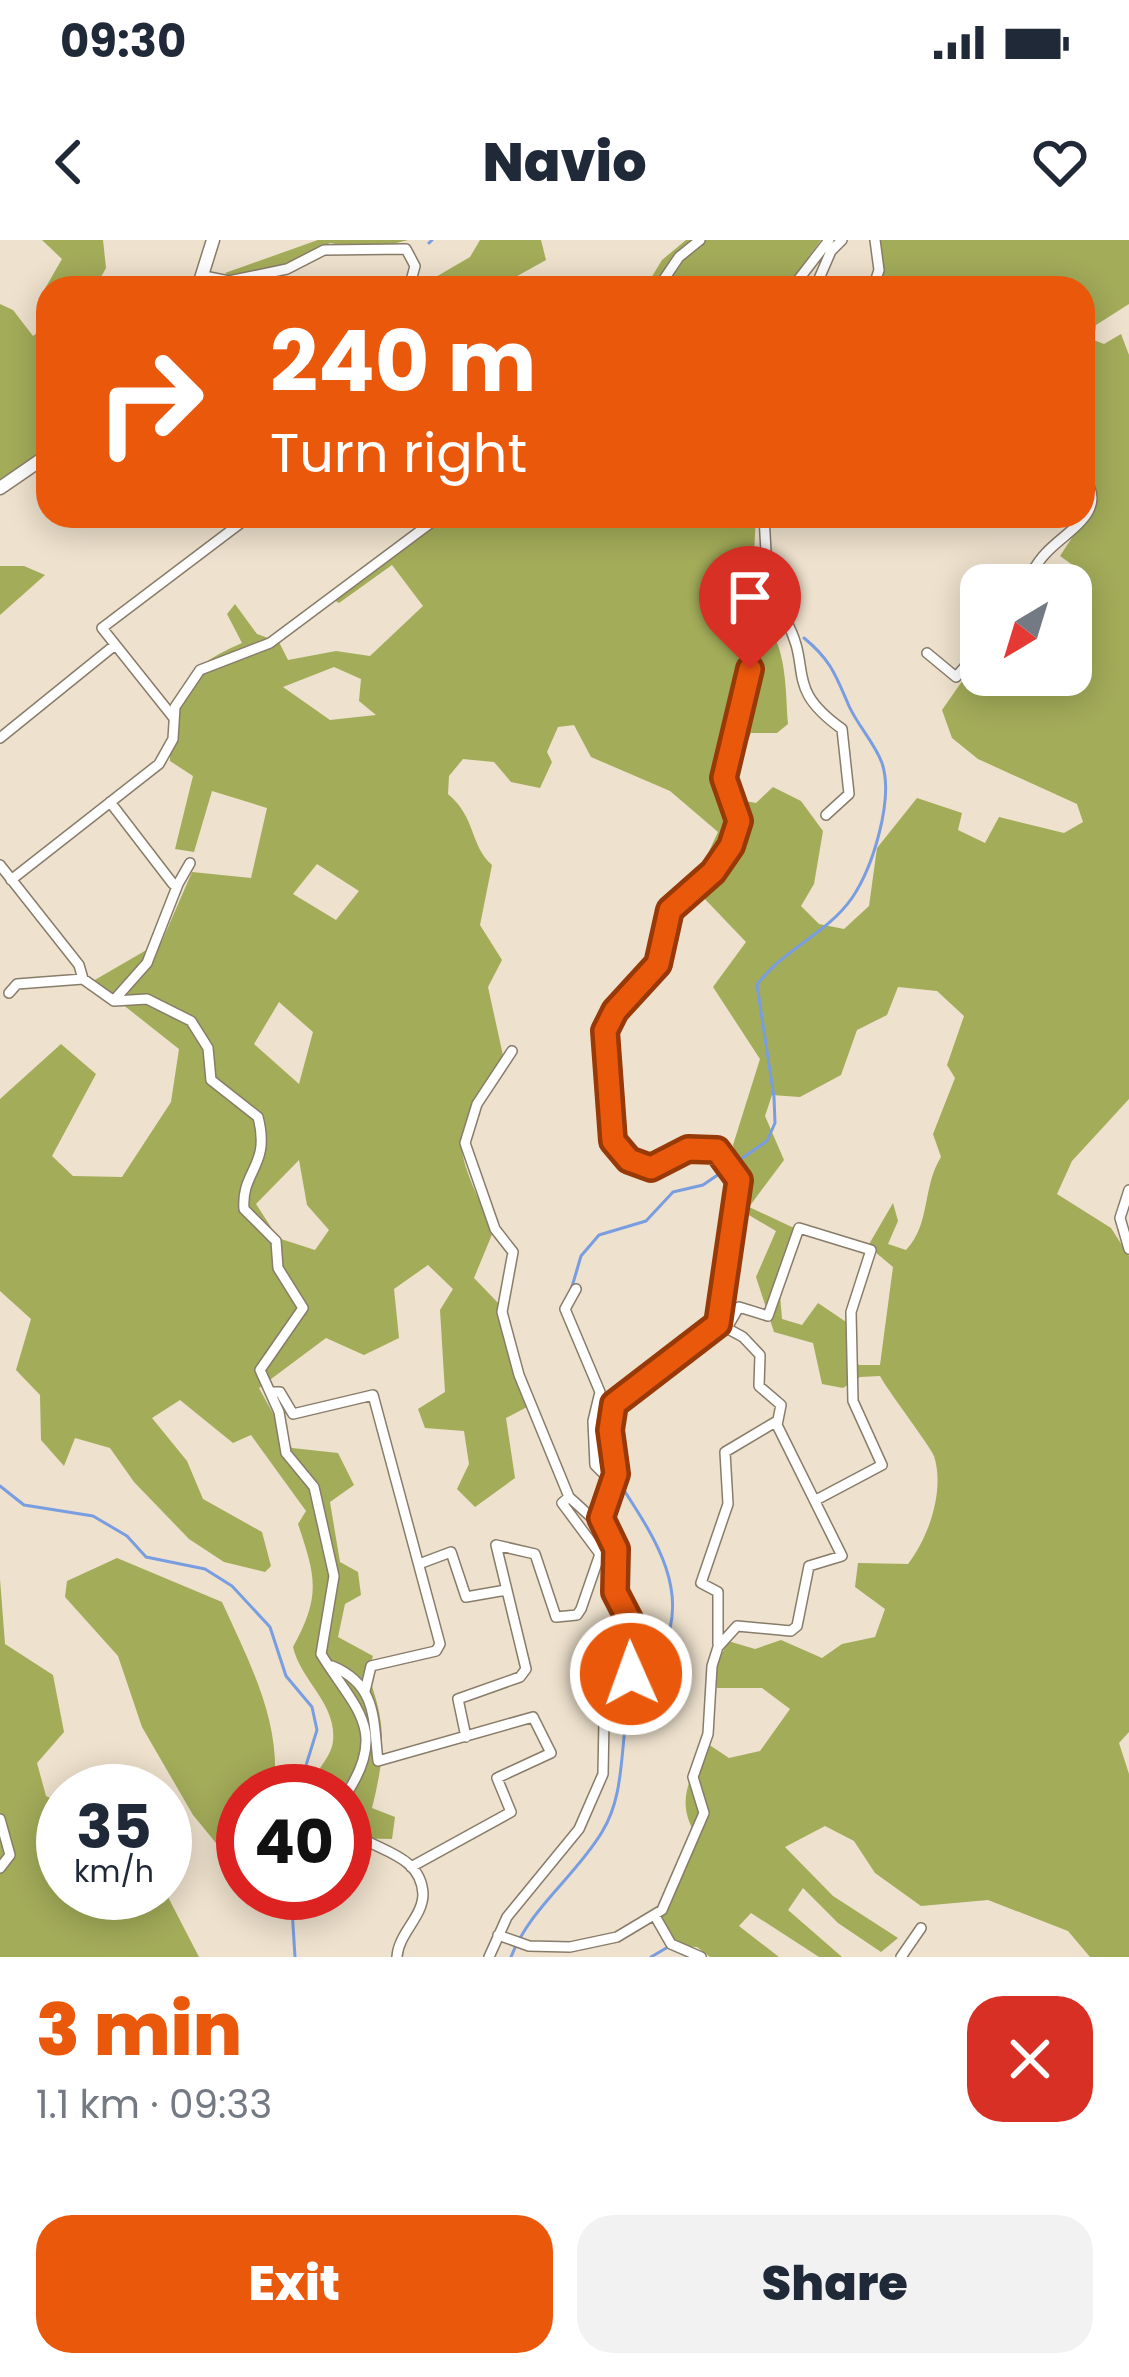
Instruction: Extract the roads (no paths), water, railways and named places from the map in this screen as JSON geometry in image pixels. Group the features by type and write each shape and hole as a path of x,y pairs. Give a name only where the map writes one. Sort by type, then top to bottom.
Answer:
{"main road":[{"path":"203,276 213,240"},
{"path":"0,488 36,463"}],"street":[{"path":"666,276 679,257 700,240"},
{"path":"802,276 829,240"},
{"path":"820,276 831,250 842,240"},
{"path":"875,240 878,276"},
{"path":"253,276 324,250 409,244 415,266 412,276"},
{"path":"173,717 102,628 234,528"},
{"path":"11,880 166,755 180,696 200,670 270,643 424,528"},
{"path":"723,1325 726,1255 739,1210 734,1166 717,1150 704,1147 651,1168 629,1160 613,1141 603,1043 615,1011 658,964 670,910 713,872 731,846 739,821 724,778 742,720 758,610 763,528"},
{"path":"1038,564 1072,528"},
{"path":"758,610 785,619 797,639 799,682 820,717 842,729 849,794 826,814"},
{"path":"0,738 115,645"},
{"path":"927,653 956,677 960,672"},
{"path":"110,802 168,880 178,884"},
{"path":"114,1001 147,963 190,862"},
{"path":"0,866 79,965 82,979"},
{"path":"9,993 17,984 82,979 114,1001 147,999 191,1021 208,1048 211,1080 258,1118 264,1154 245,1187 244,1209 275,1240 278,1268 302,1308 261,1362 286,1453 314,1487 334,1576 321,1641 328,1664 365,1722 362,1764"},
{"path":"512,1051 478,1104 465,1144 495,1229 513,1252 505,1328 569,1497 591,1517 601,1518"},
{"path":"1129,1190 1120,1218 1129,1250"},
{"path":"489,1957 579,1829 603,1774 604,1720 628,1690 631,1623 615,1592 616,1549 601,1518 613,1484 614,1404 723,1325 740,1307 768,1316 799,1228 871,1250 851,1312 853,1401 882,1465 816,1500"},
{"path":"576,1289 565,1309 600,1392 593,1421 595,1465 613,1484"},
{"path":"504,1936 529,1946 570,1947 617,1937 655,1916 673,1892 704,1813 693,1777 707,1734 706,1702 718,1647 718,1592 701,1583 728,1504 723,1461 735,1442 777,1421 784,1411 759,1386 760,1355 723,1325"},
{"path":"272,1391 280,1392 293,1414 373,1395 439,1648 371,1666 365,1691"},
{"path":"718,1647 737,1626 778,1632 797,1626 809,1565 842,1556 777,1421"},
{"path":"466,1736 458,1700 520,1676 526,1669 499,1544 535,1555 556,1617 577,1616 581,1610 600,1554 565,1513 562,1503 569,1497"},
{"path":"419,1564 451,1552 466,1597 506,1591"},
{"path":"328,1664 365,1691 378,1715 378,1761 533,1717 551,1753 497,1778 511,1812 411,1867"},
{"path":"0,1819 10,1842 10,1855 0,1868"},
{"path":"372,1842 411,1867 423,1895 397,1957"},
{"path":"655,1916 671,1944 699,1955"},
{"path":"901,1957 921,1928"}],"waterway":[{"path":"429,243 432,240"},
{"path":"571,1290 581,1256 599,1235 646,1221 673,1192 703,1185 767,1141 775,1123 774,1097 757,985 779,961 842,911 860,885 874,851 885,795 882,763 832,669 804,638"},
{"path":"602,1402 604,1459 613,1473"},
{"path":"511,1957 529,1923 591,1848 609,1818 618,1790 629,1706 670,1627 673,1605 664,1561 618,1481"},
{"path":"0,1486 24,1505 93,1516 127,1536 146,1557 205,1569 232,1586 270,1627 286,1676 312,1707 317,1730 306,1764"},
{"path":"293,1920 295,1957"},
{"path":"651,1957 668,1947"}]}
